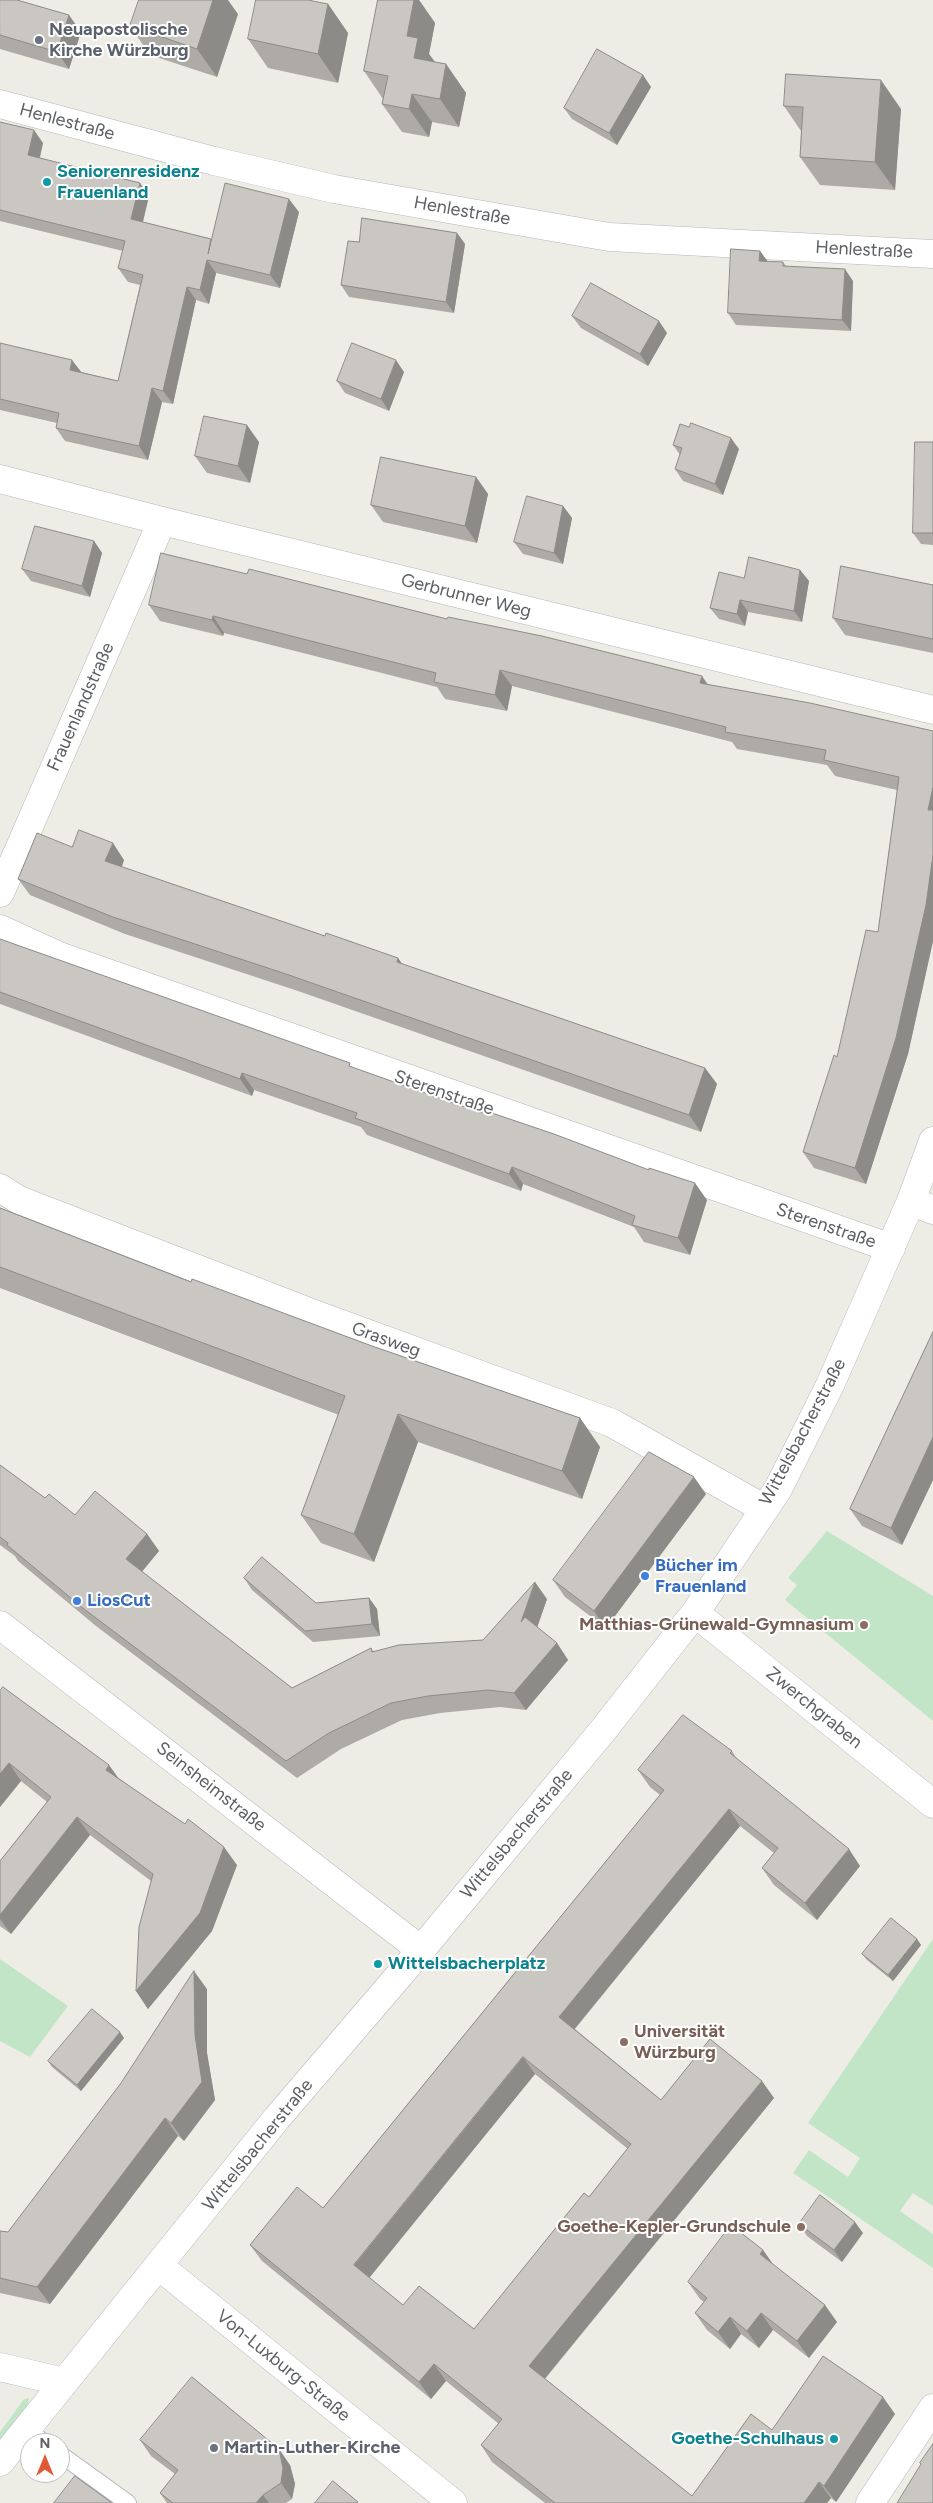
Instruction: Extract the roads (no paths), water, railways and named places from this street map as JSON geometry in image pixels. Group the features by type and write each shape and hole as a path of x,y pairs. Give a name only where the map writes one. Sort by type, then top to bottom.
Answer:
{"street":[{"name":"Henlestraße","path":"0,104 214,161 334,188 609,238 933,254"},
{"name":"Gerbrunner Weg","path":"0,479 162,522 933,710"},
{"name":"Frauenlandstraße","path":"0,894 162,522"},
{"name":"Sterenstraße","path":"0,929 59,956 891,1248"},
{"name":"Wittelsbacherstraße","path":"37,2433 64,2382 277,2118 421,1950 604,1729 695,1613 778,1489 830,1385 891,1248 922,1206 933,1141"},
{"name":"Grasweg","path":"0,1188 19,1200 298,1308 612,1423 764,1508"},
{"name":"Zwerchgraben","path":"695,1613 933,1804"},
{"name":"Seinsheimstraße","path":"1,1628 421,1950"},
{"name":"Von-Luxburg-Straße","path":"159,2266 452,2503"},
{"path":"0,2367 64,2382"},
{"path":"870,2503 933,2408"},
{"name":"Wittelsbacherstraße","path":"0,2462 20,2447"}],"lane":[{"path":"70,2461 128,2503"}],"place":[{"name":"Neuapostolische Kirche Würzburg","path":"39,40"},
{"name":"Seniorenresidenz Frauenland","path":"47,182"},
{"name":"Bücher im Frauenland","path":"645,1576"},
{"name":"LiosCut","path":"77,1601"},
{"name":"Matthias-Grünewald-Gymnasium","path":"864,1625"},
{"name":"Wittelsbacherplatz","path":"378,1964"},
{"name":"Universität Würzburg","path":"624,2042"},
{"name":"Goethe-Kepler-Grundschule","path":"801,2227"},
{"name":"Goethe-Schulhaus","path":"834,2439"},
{"name":"Martin-Luther-Kirche","path":"214,2448"}]}
